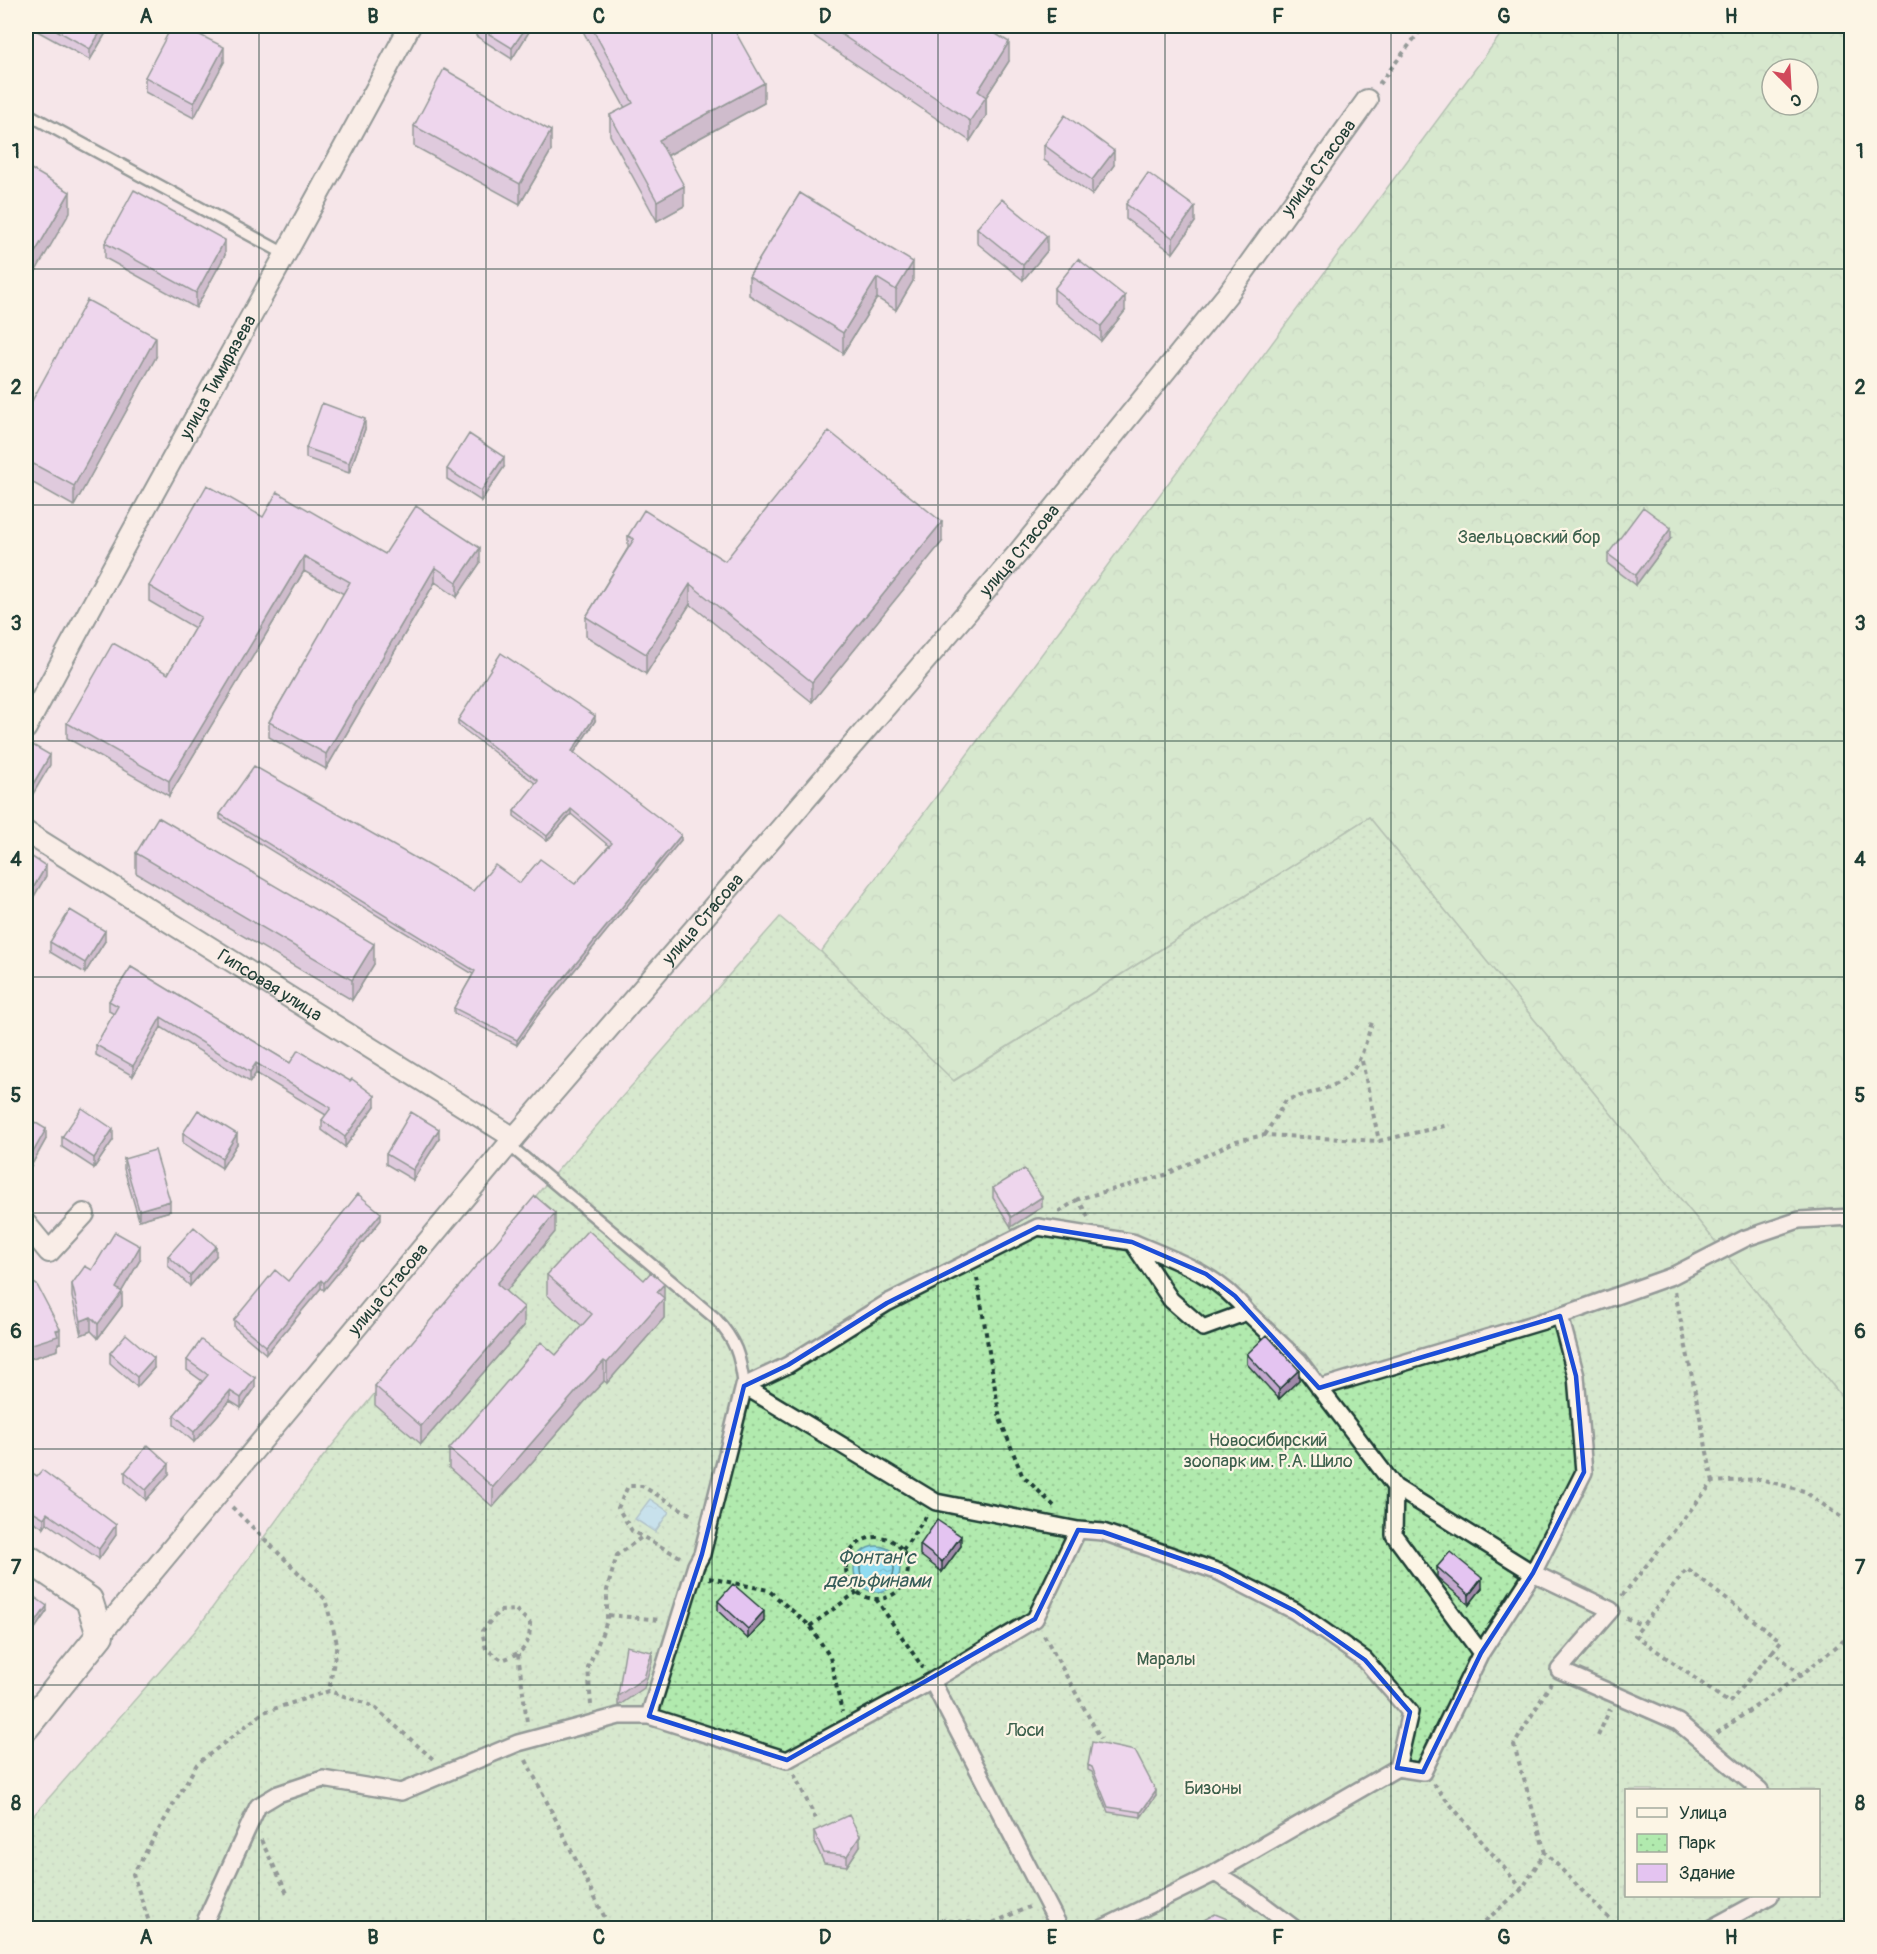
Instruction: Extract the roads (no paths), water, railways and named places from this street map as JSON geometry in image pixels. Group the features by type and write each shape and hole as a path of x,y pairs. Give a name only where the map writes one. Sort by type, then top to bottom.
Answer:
{"street":[{"name":"улица Тимирязева","path":"26,728 209,389 287,255 410,26"},
{"name":"улица Стасова","path":"26,1727 216,1493 512,1141 1018,553 1227,295 1367,100"},
{"name":"Гипсовая улица","path":"26,832 512,1141"},
{"path":"26,1224 49,1252 84,1214"},
{"path":"1319,1388 1560,1316 1672,1276 1746,1238 1799,1220 1851,1218"},
{"path":"744,1386 788,1365 886,1303 1038,1227 1132,1242 1206,1274 1235,1296 1247,1312 1299,1361 1395,1487 1533,1573 1611,1610 1559,1670 1678,1722 1707,1749 1757,1789"},
{"path":"1132,1242 1171,1300 1203,1328 1247,1312"},
{"path":"1103,1929 1215,1873 1397,1768 1423,1772 1481,1653 1533,1573 1584,1472 1576,1376 1560,1316"},
{"path":"744,1386 936,1502 1077,1530 1103,1532 1219,1572 1294,1611 1365,1660 1410,1712 1397,1768"},
{"path":"649,1716 702,1554 744,1386"},
{"path":"1395,1487 1394,1535 1481,1653"},
{"path":"202,1929 258,1806 278,1794 323,1779 401,1792 524,1742 593,1720 619,1716 649,1716 787,1760 932,1681 1035,1619 1077,1530"},
{"path":"26,1557 88,1600 100,1635"},
{"path":"932,1681 1060,1929"},
{"path":"1215,1873 1250,1894 1294,1929"},
{"path":"1711,1929 1768,1897"}],"lane":[{"path":"26,113 287,255"},
{"path":"512,1141 715,1318 729,1334 740,1354 744,1386"}],"water":[{"path":"650,1499 669,1512 655,1532 635,1519"},
{"name":"Фонтан с дельфинами","path":"877,1546 893,1553 900,1569 893,1585 877,1592 861,1585 854,1569 861,1553"}],"park label":[{"name":"Заельцовский бор","path":"1529,537"},
{"name":"Новосибирский зоопарк им. Р.А. Шило","path":"1268,1450"},
{"name":"Маралы","path":"1166,1659"},
{"name":"Лоси","path":"1025,1730"},
{"name":"Бизоны","path":"1213,1788"}]}
